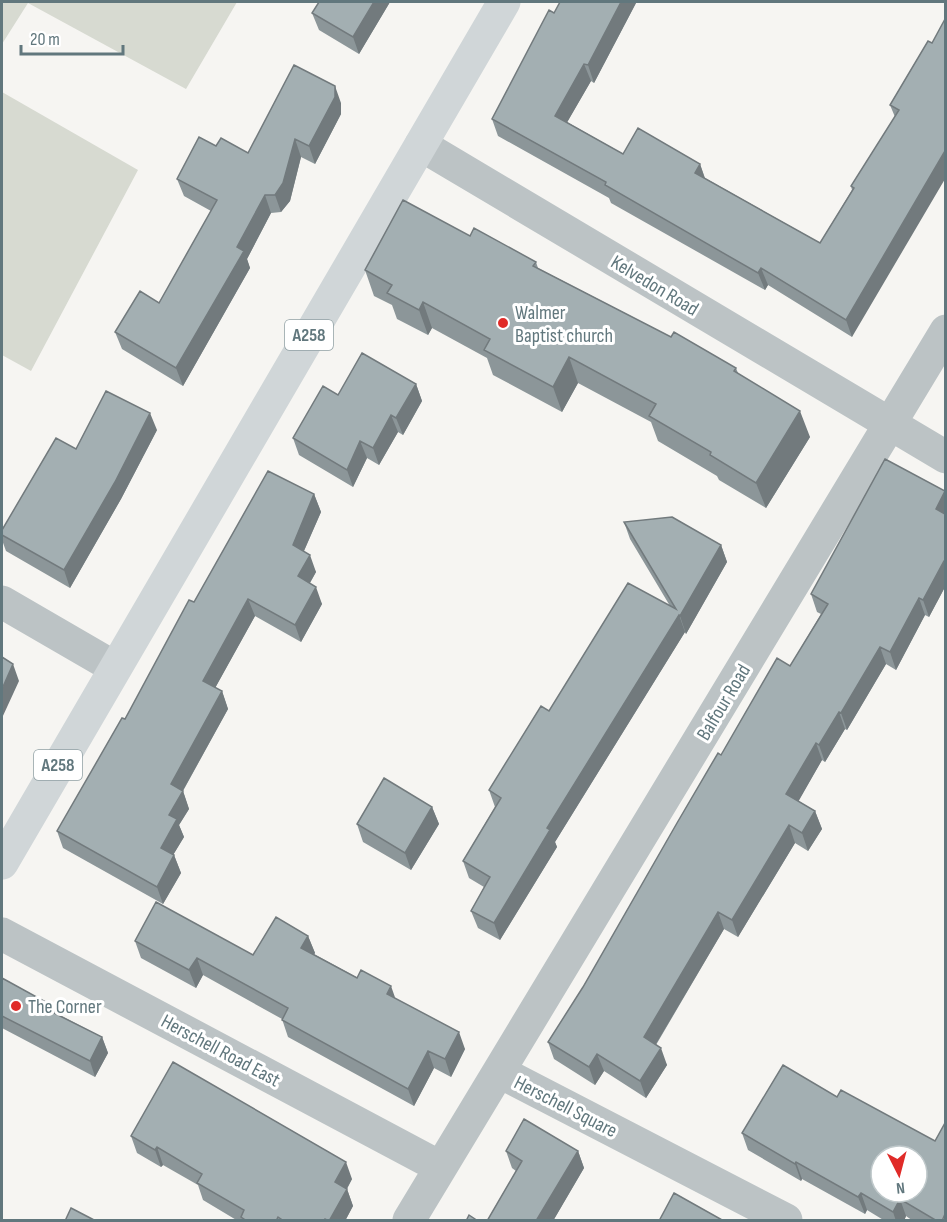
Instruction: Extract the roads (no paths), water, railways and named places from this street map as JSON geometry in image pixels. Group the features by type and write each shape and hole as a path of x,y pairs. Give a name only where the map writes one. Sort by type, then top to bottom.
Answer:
{"main road":[{"name":"A258","path":"2,863 114,667 504,2"}],"street":[{"name":"Kelvedon Road","path":"421,145 889,426 945,457"},
{"name":"Balfour Road","path":"500,1072 945,331"},
{"path":"2,602 114,667"},
{"name":"Herschell Road East","path":"2,934 440,1167"},
{"name":"Herschell Square","path":"409,1221 500,1072 786,1221"}],"place":[{"name":"Walmer Baptist church","path":"503,323"},
{"name":"The Corner","path":"16,1006"}]}
